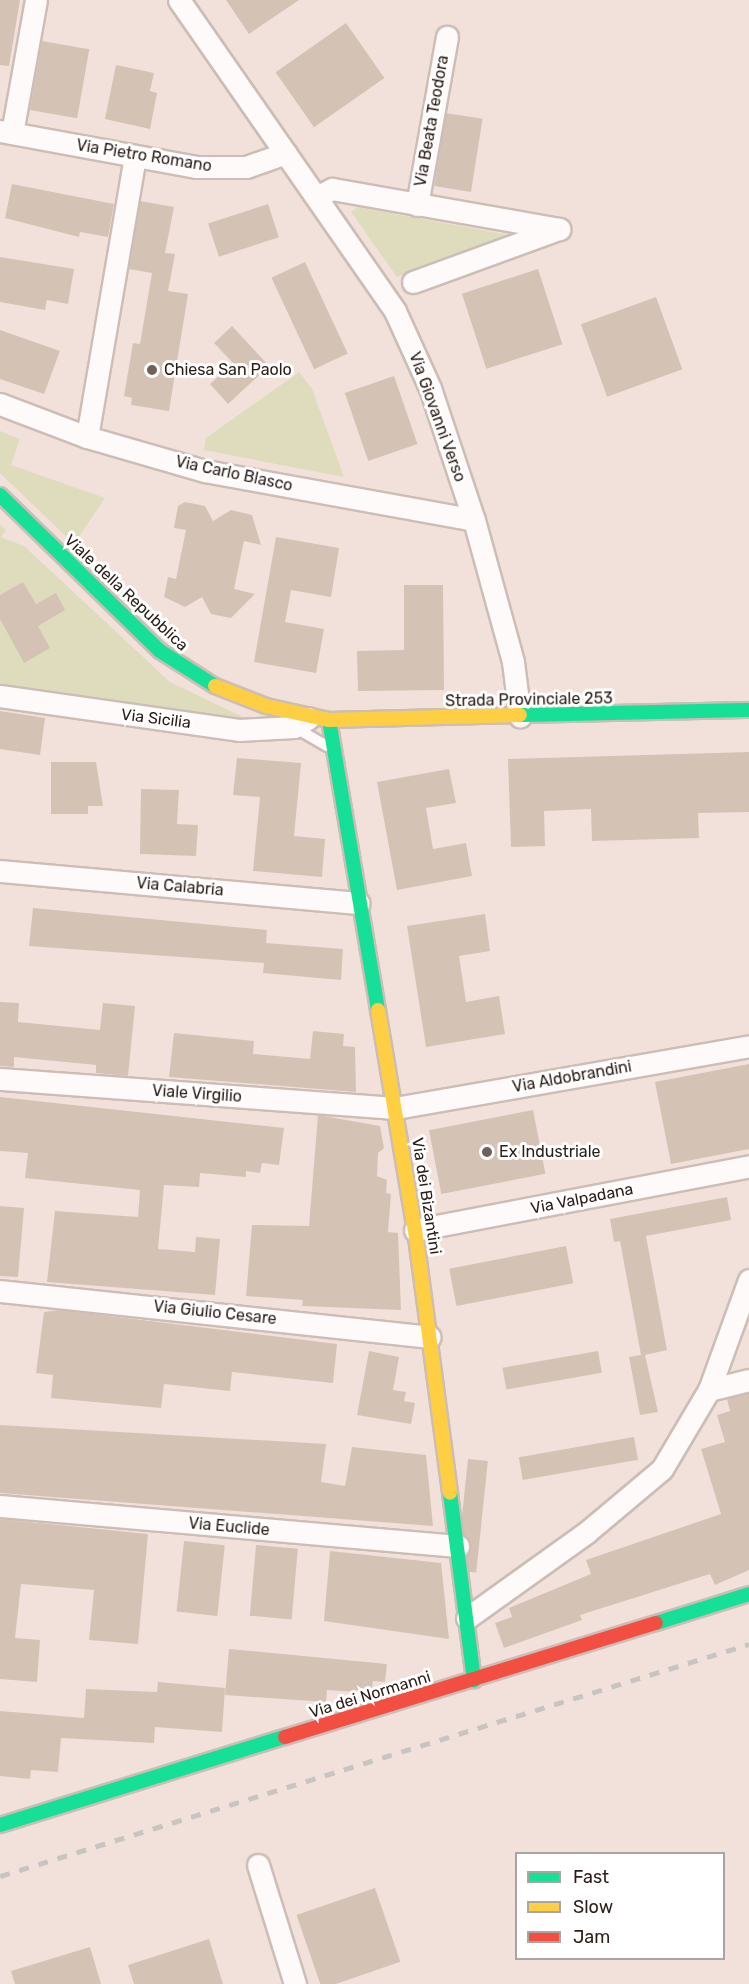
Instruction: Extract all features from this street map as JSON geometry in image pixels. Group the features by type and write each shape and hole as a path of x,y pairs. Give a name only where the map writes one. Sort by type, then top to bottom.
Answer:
{"street":[{"path":"6,132 36,0"},
{"name":"Via Giovanni Verso","path":"179,0 318,196 395,311 430,388 474,520 513,662 520,717"},
{"name":"Via Beata Teodora","path":"417,205 447,38"},
{"name":"Via Pietro Romano","path":"6,132 135,157 222,168 246,167 286,153"},
{"path":"87,437 135,157"},
{"name":"Via Beata Teodora","path":"318,196 332,189 560,229 413,282"},
{"name":"Via Carlo Blasco","path":"0,404 87,437 205,471 474,520"},
{"name":"Viale della Repubblica","path":"2,501 160,651 196,678 228,695 311,722"},
{"name":"Via Sicilia","path":"0,696 239,730 311,722"},
{"name":"Strada Provinciale 253","path":"311,722 749,710"},
{"name":"Via dei Bizantini","path":"311,722 333,750 415,1230 474,1680"},
{"name":"Via Calabria","path":"0,871 359,903"},
{"name":"Via Aldobrandini","path":"394,1108 749,1046"},
{"name":"Viale Virgilio","path":"0,1079 394,1108"},
{"name":"Via Valpadana","path":"415,1230 749,1166"},
{"path":"467,1618 587,1533 662,1469 709,1390 749,1280"},
{"name":"Via Giulio Cesare","path":"0,1292 430,1337"},
{"path":"709,1390 749,1380"},
{"name":"Via Euclide","path":"0,1506 458,1546"},
{"name":"Via dei Normanni","path":"0,1825 749,1594"},
{"path":"258,1865 295,1984"}],"lane":[{"path":"311,722 333,750"}],"shaded area":[{"path":"358,207 509,235 397,277 351,212"},
{"path":"299,372 312,389 344,477 204,450 206,438"},
{"path":"0,431 20,439 11,465 105,498 74,544 0,473"},
{"path":"0,525 6,530 1,537 24,546 170,682 251,721 0,688"}],"building":[{"path":"0,0 20,0 9,66 0,65"},
{"path":"226,0 299,0 249,34"},
{"path":"346,23 384,78 314,127 276,72"},
{"path":"42,41 89,49 77,118 30,110"},
{"path":"116,65 154,73 150,91 157,93 150,129 105,119"},
{"path":"446,113 483,119 471,192 434,186"},
{"path":"12,184 114,204 108,237 80,232 79,237 5,218"},
{"name":"Chiesa San Paolo","path":"140,201 174,207 165,253 175,254 168,291 188,294 169,411 131,405 132,398 124,396 133,343 140,344 152,273 129,269"},
{"path":"268,204 279,237 219,257 208,223"},
{"path":"0,257 74,269 68,304 47,300 45,310 0,302"},
{"path":"305,262 348,354 314,369 271,278"},
{"path":"538,269 562,344 486,369 462,294"},
{"path":"656,297 682,369 607,397 581,324"},
{"path":"232,326 269,366 228,404 210,384 233,363 214,343"},
{"path":"0,330 60,351 44,394 0,379"},
{"path":"394,376 417,444 368,461 345,393"},
{"path":"185,502 205,506 213,521 231,510 252,515 261,545 244,541 234,589 255,594 231,618 211,614 202,597 185,607 164,597 168,577 176,579 186,530 174,528 178,506"},
{"path":"276,537 339,548 331,597 291,590 285,622 324,629 316,673 254,662"},
{"path":"23,582 36,604 56,593 65,610 38,626 50,648 24,663 0,619 0,595"},
{"path":"404,585 443,585 444,690 358,691 357,651 404,650"},
{"path":"0,711 45,718 40,755 0,749"},
{"path":"749,752 749,812 698,813 699,838 592,841 591,809 544,811 545,846 511,847 508,759"},
{"path":"237,758 301,763 294,836 325,839 322,877 253,871 260,797 233,795"},
{"path":"51,762 96,762 103,806 88,806 88,814 51,814"},
{"path":"449,769 456,803 426,808 433,849 466,843 472,876 397,890 377,782"},
{"path":"141,789 179,790 177,824 198,825 196,856 140,854"},
{"path":"33,908 267,930 266,943 343,949 341,980 263,973 264,963 29,946"},
{"path":"485,914 490,951 459,956 466,1002 499,996 505,1034 426,1047 407,926"},
{"path":"0,1002 19,1003 18,1022 100,1030 103,1003 135,1006 128,1076 96,1073 96,1065 14,1057 14,1067 0,1066"},
{"path":"313,1031 344,1034 343,1046 355,1047 356,1092 169,1077 174,1033 254,1041 253,1054 310,1059"},
{"path":"749,1064 749,1149 671,1164 655,1082"},
{"path":"0,1097 284,1128 279,1165 262,1163 260,1173 246,1171 246,1177 200,1173 199,1187 164,1185 158,1249 195,1252 196,1237 220,1239 215,1295 47,1282 55,1211 138,1217 140,1190 25,1178 28,1153 0,1151"},
{"name":"Ex Industriale","path":"533,1110 545,1174 441,1194 429,1130"},
{"path":"318,1115 380,1126 384,1148 378,1153 377,1176 387,1180 386,1193 391,1194 388,1232 398,1233 401,1310 302,1306 303,1300 246,1296 252,1225 309,1226"},
{"path":"727,1197 731,1220 646,1236 667,1350 645,1355 658,1412 640,1415 629,1357 641,1355 620,1241 614,1242 610,1219"},
{"path":"0,1206 24,1208 18,1277 0,1276"},
{"path":"566,1246 573,1283 456,1306 449,1269"},
{"path":"60,1310 337,1344 333,1383 232,1372 230,1391 164,1384 161,1408 51,1398 53,1375 36,1373 44,1312"},
{"path":"369,1351 399,1357 393,1390 406,1392 404,1401 415,1403 411,1424 357,1415"},
{"path":"598,1351 602,1373 506,1390 502,1368"},
{"path":"749,1393 749,1570 715,1585 710,1574 580,1615 582,1620 504,1648 495,1623 512,1617 509,1608 591,1574 586,1560 721,1514 701,1449 725,1442 717,1415 730,1411 727,1399"},
{"path":"0,1425 326,1444 321,1482 345,1486 352,1447 426,1455 433,1526 0,1493"},
{"path":"634,1437 638,1460 523,1480 519,1457"},
{"path":"468,1459 488,1461 476,1572 456,1570"},
{"path":"0,1519 148,1534 138,1644 89,1640 94,1590 21,1584 15,1638 40,1640 37,1682 0,1679"},
{"path":"184,1541 225,1545 217,1616 177,1612"},
{"path":"256,1545 298,1549 292,1619 250,1616"},
{"path":"330,1551 441,1563 449,1639 324,1621"},
{"path":"229,1649 387,1664 385,1682 373,1681 372,1689 358,1692 327,1690 326,1702 225,1695"},
{"path":"158,1682 225,1688 222,1732 155,1727 154,1743 61,1738 58,1772 31,1770 30,1779 0,1776 0,1711 84,1718 86,1689 157,1692"},
{"path":"375,1888 400,1962 336,1984 320,1984 297,1915"},
{"path":"209,1939 223,1984 134,1984 128,1965"},
{"path":"90,1947 101,1984 15,1984 11,1971"}],"railway":[{"path":"0,1876 749,1644"}],"traffic: fast":[{"path":"0,495 160,651 215,686"},
{"path":"520,715 749,710"},
{"path":"329,720 378,1010"},
{"path":"450,1493 474,1680"},
{"path":"656,1623 749,1594"},
{"path":"0,1825 285,1737"}],"traffic: slow":[{"path":"215,686 266,706 329,720 520,715"},
{"path":"378,1010 415,1230 450,1493"}],"traffic: jam":[{"path":"285,1737 656,1623"}],"place":[{"name":"Chiesa San Paolo","path":"152,370"},
{"name":"Ex Industriale","path":"487,1152"}]}
